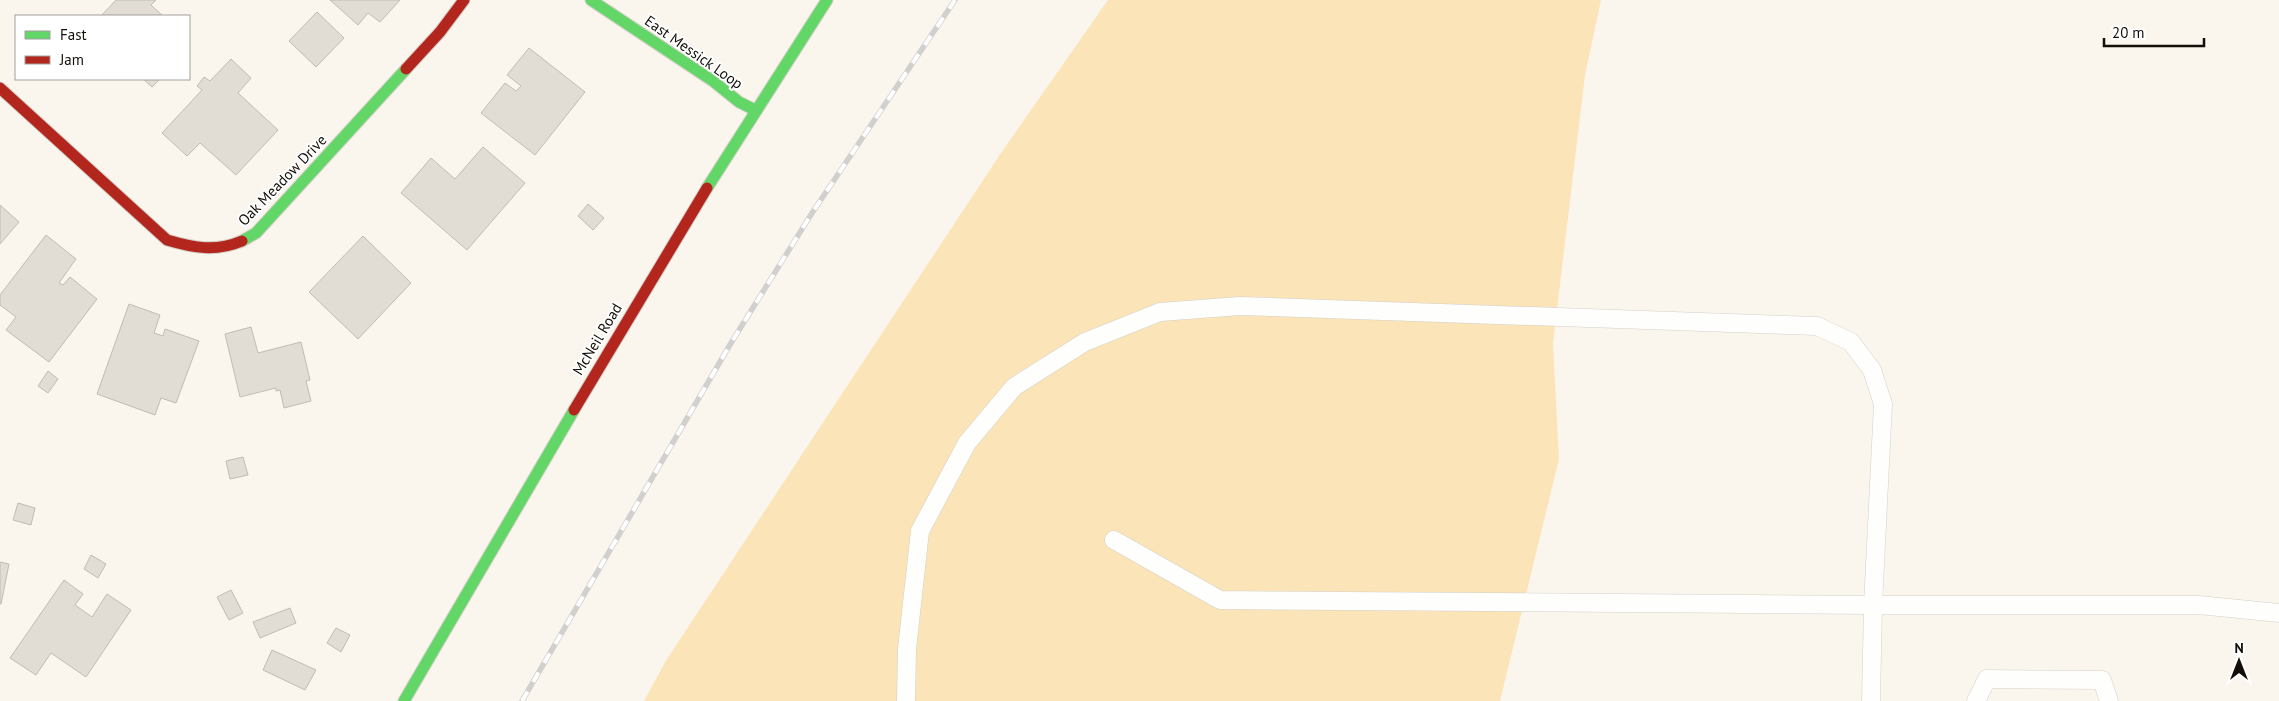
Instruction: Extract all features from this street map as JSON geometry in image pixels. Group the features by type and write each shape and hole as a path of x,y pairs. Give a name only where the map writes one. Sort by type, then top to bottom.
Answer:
{"street":[{"name":"Oak Meadow Drive","path":"0,88 167,240 191,248 216,250 240,243 256,233 440,32 464,0"},
{"name":"East Messick Loop","path":"591,0 712,81 739,102 755,110"},
{"name":"McNeil Road","path":"404,701 597,368 755,110 827,0"}],"lane":[{"path":"906,701 907,649 920,532 967,443 1014,387 1086,342 1160,312 1240,306 1818,326 1851,342 1872,370 1883,404 1873,605 1871,701"},
{"path":"1114,540 1220,600 1873,605 2199,605 2279,613"},
{"path":"1976,701 1987,679 2102,680 2109,701"}],"shaded area":[{"path":"1108,0 1601,0 1585,75 1553,343 1559,459 1500,701 644,701 667,659 1001,153"}],"building":[{"path":"116,0 156,0 151,5 162,15 102,15"},
{"path":"330,0 400,0 380,22 368,13 358,25"},
{"path":"317,12 344,38 316,67 289,41"},
{"path":"529,48 585,92 535,155 481,113 505,83 516,91 521,86 507,75"},
{"path":"231,59 251,78 238,93 278,130 236,175 200,143 187,156 162,133 202,90 197,86 204,77 210,81"},
{"path":"144,80 159,80 152,87"},
{"path":"483,147 525,183 467,250 401,193 431,158 455,179"},
{"path":"588,204 604,218 593,230 578,216"},
{"path":"0,205 19,222 0,244"},
{"path":"46,235 76,259 59,283 63,285 70,277 97,299 49,362 6,330 16,317 0,305 0,295"},
{"path":"363,236 411,283 358,339 309,292"},
{"path":"129,304 160,315 154,333 163,336 165,329 199,341 176,403 161,398 155,415 97,394"},
{"path":"251,327 258,353 301,342 310,380 306,381 311,401 284,408 280,390 276,391 276,388 240,397 225,334"},
{"path":"48,371 58,379 48,393 38,386"},
{"path":"243,457 248,475 230,479 226,461"},
{"path":"18,503 35,508 31,525 13,520"},
{"path":"91,555 106,564 98,578 84,569"},
{"path":"0,562 9,564 1,604 0,604"},
{"path":"64,580 83,594 75,605 92,617 107,594 131,610 86,677 51,653 36,675 10,658"},
{"path":"231,590 243,613 229,620 217,597"},
{"path":"290,608 296,623 260,638 253,622"},
{"path":"336,628 350,635 341,652 327,643"},
{"path":"272,650 316,670 305,690 263,670"}],"railway":[{"path":"522,701 731,343 812,213 955,0"}],"traffic: fast":[{"path":"591,0 713,81 739,102 755,110"},
{"path":"707,188 827,0"},
{"path":"242,241 256,233 406,69"},
{"path":"404,701 574,410"}],"traffic: jam":[{"path":"406,69 440,32 464,0"},
{"path":"0,88 167,240 205,248 223,247 242,241"},
{"path":"574,410 707,188"}]}
